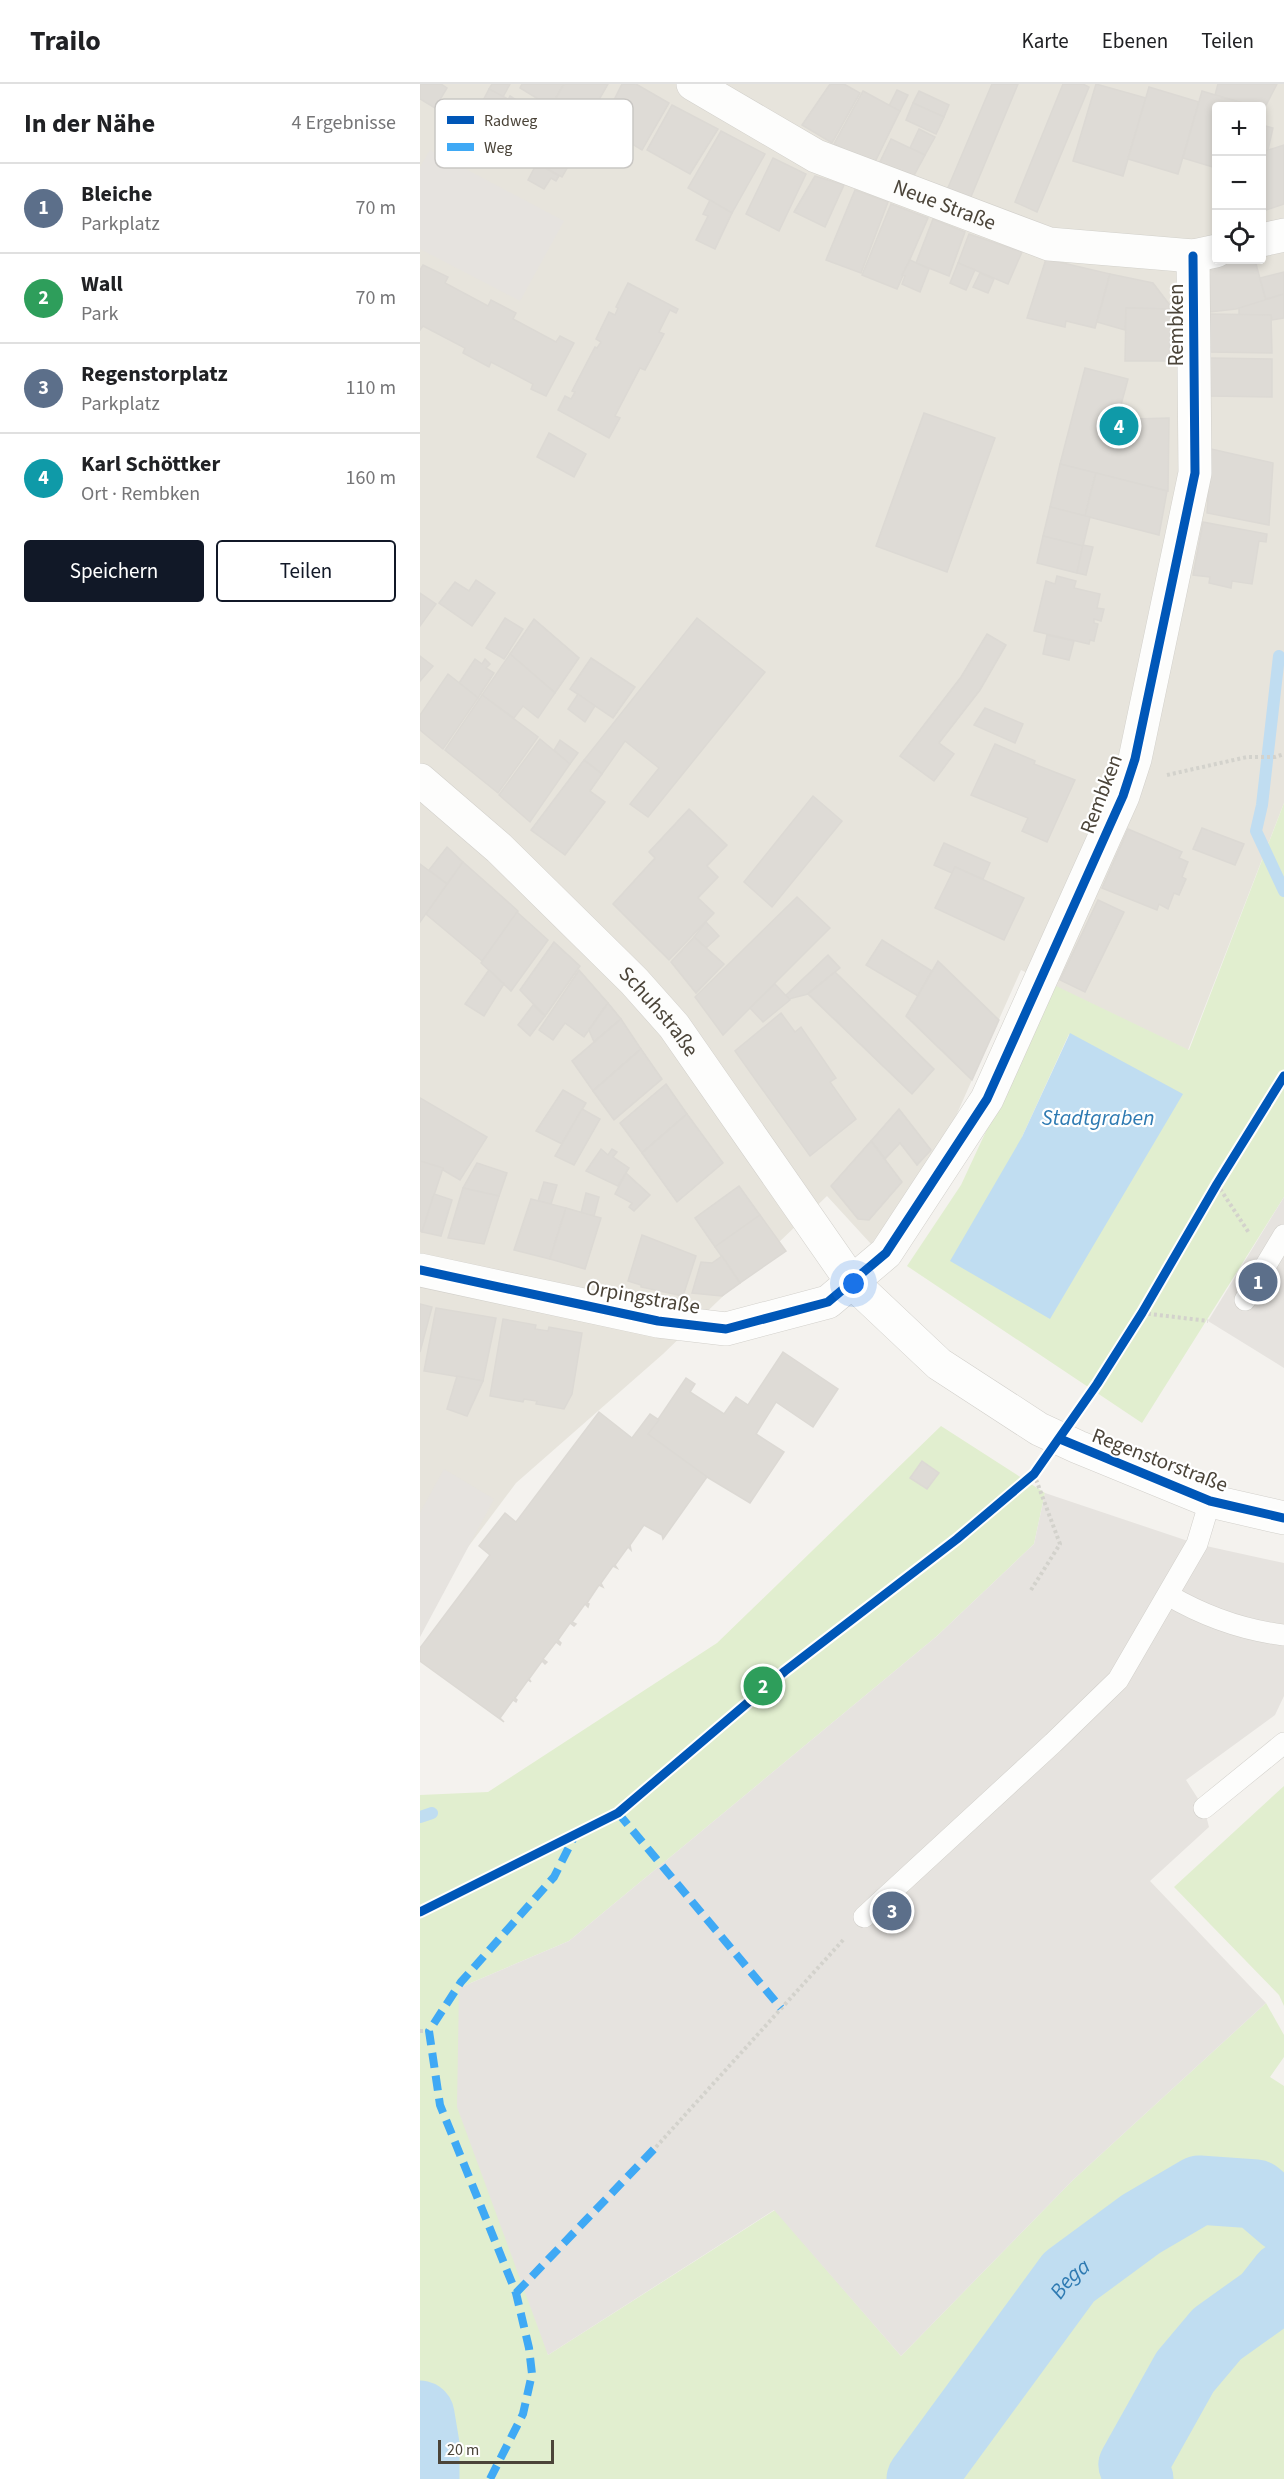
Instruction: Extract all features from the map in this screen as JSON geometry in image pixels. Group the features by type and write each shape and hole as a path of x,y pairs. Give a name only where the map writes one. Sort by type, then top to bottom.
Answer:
{"street":[{"name":"Neue Straße","path":"693,84 816,156 1049,244 1205,254"},
{"path":"1266,239 1284,235"},
{"name":"Rembken","path":"852,1282 886,1253 987,1099 1123,796 1135,759 1195,473 1205,254"},
{"name":"Schuhstraße","path":"420,780 507,857 634,981 674,1026 852,1282"},
{"name":"Orpingstraße","path":"420,1270 658,1321 726,1329 828,1302 852,1282"},
{"name":"Regenstorstraße","path":"852,1282 939,1364 1039,1429 1210,1501 1284,1518"}],"lane":[{"path":"1245,1300 1284,1235"},
{"path":"864,1917 1118,1680 1201,1536 1210,1501"},
{"path":"1168,1594 1190,1607 1231,1624 1257,1632 1284,1635"},
{"path":"1204,1808 1284,1743"}],"path":[{"path":"1123,796 1169,775 1247,757 1275,757 1284,754"},
{"path":"1217,1184 1255,1243"},
{"path":"1142,1313 1208,1321"},
{"path":"1031,1590 1060,1544 1034,1474"},
{"path":"656,2147 864,1917"},
{"path":"420,2031 429,2031"}],"shaded area":[{"path":"420,84 1284,84 1284,803 1188,1050 1021,970 939,1154 871,1244 827,1196 663,1354 516,1483 420,1611"},
{"path":"430,150 435,153 435,168 464,168 564,221 520,301 420,249 420,167"},
{"path":"1284,1197 1284,1368 1208,1321"},
{"path":"444,1469 494,1499 420,1637 420,1513"},
{"path":"1045,1493 1197,1544 1284,1563 1284,1696 1275,1715 1186,1780 1204,1808 1209,1827 1150,1881 1266,2003 1073,2180 901,2356 774,2210 548,2355 457,2107 459,1988 569,1941 937,1636 1034,1544"}],"green space":[{"path":"1284,803 1284,1197 1142,1423 907,1266 961,1185 1054,985 1189,1050","holes":["1069,1034 1049,1319 1022,1137"]},
{"path":"941,1426 1045,1493 1034,1544 937,1636 569,1941 459,1988 548,2355 775,2210 901,2356 1073,2180 1266,2003 1284,2035 1284,2057 1270,2077 1284,2086 1284,2479 420,2479 420,1795 488,1792 717,1643"},
{"path":"1284,1786 1284,2006 1279,1995 1174,1887"}],"water":[{"name":"Stadtgraben","path":"1070,1033 1183,1094 1050,1319 950,1261 1022,1137"}],"building":[{"path":"420,84 441,84 447,88 440,99 435,99 435,108 420,99"},
{"path":"492,84 510,84 503,97 489,89"},
{"path":"522,84 564,84 556,99 538,99 520,88"},
{"path":"564,84 608,84 599,99 556,99"},
{"path":"622,84 636,84 669,103 642,150 633,144 633,99 614,99"},
{"path":"830,84 844,84 860,93 832,143 802,125"},
{"path":"992,84 1018,84 970,199 947,190"},
{"path":"1063,84 1083,84 1089,87 1037,212 1015,202"},
{"path":"1096,84 1146,98 1123,176 1073,161"},
{"path":"1218,84 1277,84 1266,105 1266,102 1240,102 1215,95"},
{"path":"1149,87 1199,102 1178,174 1128,159"},
{"path":"489,89 508,99 484,99"},
{"path":"897,90 908,95 900,111 889,106"},
{"path":"863,91 900,111 874,164 834,144"},
{"path":"919,91 949,105 944,117 913,103"},
{"path":"1202,91 1239,102 1212,102 1212,167 1183,158"},
{"path":"913,103 944,117 936,134 906,120"},
{"path":"672,105 718,129 690,174 647,150"},
{"path":"1266,126 1273,128 1266,151"},
{"path":"919,129 935,137 925,155 910,148"},
{"path":"721,131 765,154 732,213 688,188"},
{"path":"891,139 925,155 911,181 878,166"},
{"path":"1284,145 1284,204 1266,210 1266,156 1266,151"},
{"path":"773,158 806,174 779,231 746,214"},
{"path":"534,168 545,168 559,176 556,181 551,178 544,189 528,180"},
{"path":"546,168 567,168 562,177"},
{"path":"815,176 844,185 825,227 794,212"},
{"path":"855,190 888,202 861,273 826,260"},
{"path":"710,200 732,213 715,249 696,240 708,216 703,214"},
{"path":"891,204 928,218 897,289 862,275"},
{"path":"933,219 965,232 949,276 916,263"},
{"path":"969,234 1022,252 1008,284 958,263"},
{"path":"1046,259 1110,274 1095,328 1066,321 1065,327 1027,318"},
{"path":"910,260 929,269 920,292 902,284 905,276 902,275"},
{"path":"958,263 975,270 966,290 950,283"},
{"path":"1215,264 1256,264 1266,301 1236,309 1210,312 1209,272"},
{"path":"423,265 448,277 445,283 488,306 491,300 516,313 513,319 556,342 560,336 574,343 546,396 531,389 533,384 491,362 489,367 463,353 465,348 423,326 420,330 420,270"},
{"path":"1284,272 1284,294 1266,299 1260,278"},
{"path":"980,273 994,279 988,293 973,287"},
{"path":"1110,274 1153,283 1169,304 1169,309 1126,308 1125,330 1097,322"},
{"path":"628,283 678,309 676,313 670,310 659,332 664,334 645,370 640,368 615,416 620,418 609,438 558,410 565,396 571,399 575,392 572,391 595,347 597,348 601,342 596,339 609,312 615,315 618,308 616,307"},
{"path":"1284,294 1284,318 1272,320 1271,315 1239,315 1239,308"},
{"path":"1126,308 1171,309 1169,361 1125,361"},
{"path":"1210,314 1271,315 1272,353 1210,352"},
{"path":"1210,358 1272,359 1272,397 1210,396"},
{"path":"1085,368 1128,379 1118,416 1133,419 1169,418 1168,491 1060,464"},
{"path":"924,413 995,438 947,572 876,546"},
{"path":"549,433 586,454 574,477 537,457"},
{"path":"1211,449 1273,463 1269,525 1207,513"},
{"path":"1060,464 1096,473 1085,516 1050,507"},
{"path":"1096,473 1167,491 1159,535 1085,516"},
{"path":"1050,507 1090,517 1083,546 1043,536"},
{"path":"1203,522 1267,534 1266,542 1259,541 1252,584 1232,581 1231,588 1209,583 1210,577 1193,575"},
{"path":"1043,536 1083,546 1077,573 1037,563"},
{"path":"1083,545 1093,547 1086,575 1077,573"},
{"path":"1057,576 1076,581 1074,588 1100,594 1097,608 1104,609 1101,621 1094,619 1094,623 1098,624 1094,641 1090,640 1089,644 1034,631 1046,581 1055,584"},
{"path":"476,580 495,593 472,626 439,603 455,582 469,591"},
{"path":"420,593 436,604 420,626"},
{"path":"505,618 523,629 504,659 486,648"},
{"path":"697,618 765,672 648,817 630,804 659,768 625,741 602,774 584,760"},
{"path":"534,619 579,658 555,693 510,654"},
{"path":"987,634 1006,645 980,690 939,743 954,754 934,781 900,756 961,677"},
{"path":"1047,635 1074,641 1069,660 1043,654"},
{"path":"510,654 555,693 538,718 523,706 514,718 482,695"},
{"path":"420,656 433,666 420,681"},
{"path":"591,658 635,687 613,718 570,689"},
{"path":"475,659 482,664 485,659 490,664 486,668 494,673 478,698 459,683"},
{"path":"448,674 478,698 443,749 420,730 420,715"},
{"path":"578,694 595,706 585,722 568,709"},
{"path":"482,695 538,737 498,793 445,750"},
{"path":"985,708 1023,724 1015,743 974,725"},
{"path":"540,739 570,764 530,822 499,795"},
{"path":"560,740 578,753 570,764 554,750"},
{"path":"995,744 1035,761 1034,764 1075,780 1047,842 1022,831 1028,818 971,795"},
{"path":"584,760 602,774 590,791 605,802 565,855 531,830"},
{"path":"813,796 842,821 772,907 744,882"},
{"path":"689,809 727,845 707,866 718,877 698,898 714,913 669,960 613,904 655,858 649,852"},
{"path":"1202,828 1244,844 1235,865 1193,849"},
{"path":"1128,829 1182,852 1179,858 1188,862 1182,877 1186,879 1179,895 1174,893 1168,909 1159,904 1157,910 1102,888"},
{"path":"944,843 990,863 983,879 955,867 952,873 934,865"},
{"path":"447,847 463,862 447,884 429,870"},
{"path":"463,862 518,911 482,961 426,914"},
{"path":"420,864 447,884 420,922"},
{"path":"955,867 1024,898 1004,940 935,908"},
{"path":"797,897 830,928 723,1035 695,997"},
{"path":"1098,900 1124,912 1085,992 1060,980"},
{"path":"517,912 548,940 511,991 481,963"},
{"path":"706,922 719,936 706,948 694,937"},
{"path":"694,937 724,964 696,993 671,962"},
{"path":"882,940 932,971 918,996 866,965"},
{"path":"554,942 580,966 545,1016 520,990"},
{"path":"828,955 840,968 808,994 789,999 786,995"},
{"path":"938,961 999,1020 972,1080 906,1016"},
{"path":"489,970 504,984 484,1016 465,1004"},
{"path":"579,970 608,1003 584,1037 565,1023 553,1040 539,1030"},
{"path":"835,972 934,1069 912,1094 808,994"},
{"path":"775,984 790,1000 763,1022 750,1008"},
{"path":"608,1003 621,1019 594,1042 589,1030"},
{"path":"533,1005 545,1016 530,1036 518,1025"},
{"path":"781,1013 795,1032 801,1027 836,1078 830,1082 856,1119 810,1156 735,1051"},
{"path":"621,1019 641,1049 593,1091 572,1061"},
{"path":"641,1049 662,1079 614,1120 593,1091"},
{"path":"666,1084 687,1114 642,1153 620,1123"},
{"path":"563,1090 586,1103 562,1144 536,1131"},
{"path":"420,1098 487,1137 460,1180 443,1168 420,1161"},
{"path":"582,1109 600,1119 574,1165 555,1156"},
{"path":"899,1109 931,1150 917,1165 900,1143 885,1159 871,1141"},
{"path":"687,1114 723,1163 677,1202 642,1153"},
{"path":"871,1141 902,1182 869,1220 858,1219 831,1186"},
{"path":"601,1149 608,1155 612,1149 617,1152 613,1157 629,1168 618,1186 586,1171"},
{"path":"420,1161 443,1168 422,1232 420,1231"},
{"path":"477,1163 507,1173 499,1196 463,1188"},
{"path":"626,1173 650,1195 634,1211 629,1207 632,1203 615,1194"},
{"path":"544,1182 557,1185 551,1204 538,1201"},
{"path":"739,1186 760,1215 715,1247 695,1218"},
{"path":"463,1188 499,1196 484,1244 448,1238"},
{"path":"586,1193 599,1197 594,1216 581,1213"},
{"path":"434,1194 452,1200 441,1236 422,1232"},
{"path":"531,1199 566,1208 550,1259 514,1250"},
{"path":"566,1208 601,1218 585,1269 550,1259"},
{"path":"760,1215 786,1251 740,1283 715,1247"},
{"path":"642,1235 696,1256 683,1296 641,1287 641,1285 628,1281"},
{"path":"722,1256 740,1283 722,1296 692,1293 701,1262 712,1263"},
{"path":"420,1304 432,1307 420,1352"},
{"path":"436,1308 496,1318 483,1381 424,1371"},
{"path":"503,1319 536,1325 535,1329 548,1331 549,1327 582,1333 572,1394 564,1409 536,1404 537,1401 524,1399 523,1402 490,1396"},
{"path":"783,1352 838,1389 813,1427 776,1402 756,1434 784,1452 750,1503 707,1477 648,1434 686,1378 695,1384 690,1392 724,1414 736,1397 748,1405"},
{"path":"457,1376 483,1381 467,1416 447,1409"},
{"path":"599,1412 632,1438 650,1414 659,1420 648,1434 707,1477 663,1539 662,1535 644,1525 630,1545 631,1550 628,1547 615,1565 617,1568 613,1566 601,1583 603,1587 599,1585 587,1603 588,1607 585,1604 572,1622 576,1624 574,1626 570,1623 558,1640 560,1645 556,1642 543,1659 547,1662 545,1664 542,1661 529,1679 531,1682 528,1680 515,1698 516,1702 513,1700 500,1718 504,1722 420,1661 420,1648 490,1555 479,1546 505,1513 516,1522"},
{"path":"922,1461 939,1473 927,1489 910,1478"}],"waterway":[{"path":"1279,656 1262,805 1256,831 1284,891"},
{"path":"420,1817 432,1813"},
{"name":"Bega","path":"921,2479 1069,2277 1141,2224 1199,2190 1256,2194 1284,2218"},
{"name":"Bega","path":"1139,2479 1133,2465 1185,2372 1217,2334 1266,2299 1284,2276"},
{"name":"Bega","path":"420,2415 425,2445 425,2479"},
{"name":"Bega","path":"420,2446 425,2445"}],"marked path":[{"path":"618,1813 781,2008"},
{"path":"490,2479 523,2414 532,2374 529,2348 516,2293 440,2105 429,2031 461,1982 554,1877 575,1835"},
{"path":"516,2293 656,2147"}],"cycle path":[{"path":"420,1270 658,1321 726,1329 828,1302 886,1253 987,1099 1123,796 1135,759 1195,473 1193,256"},
{"path":"420,1912 618,1813 785,1671 957,1539 1034,1474 1097,1384 1142,1313 1217,1184 1284,1076"},
{"path":"1060,1439 1210,1501 1284,1518"}],"place":[{"name":"Karl Schöttker","path":"1119,426"},
{"name":"Bleiche","path":"1258,1282"},
{"name":"Wall","path":"763,1686"},
{"name":"Regenstorplatz","path":"892,1911"}]}
